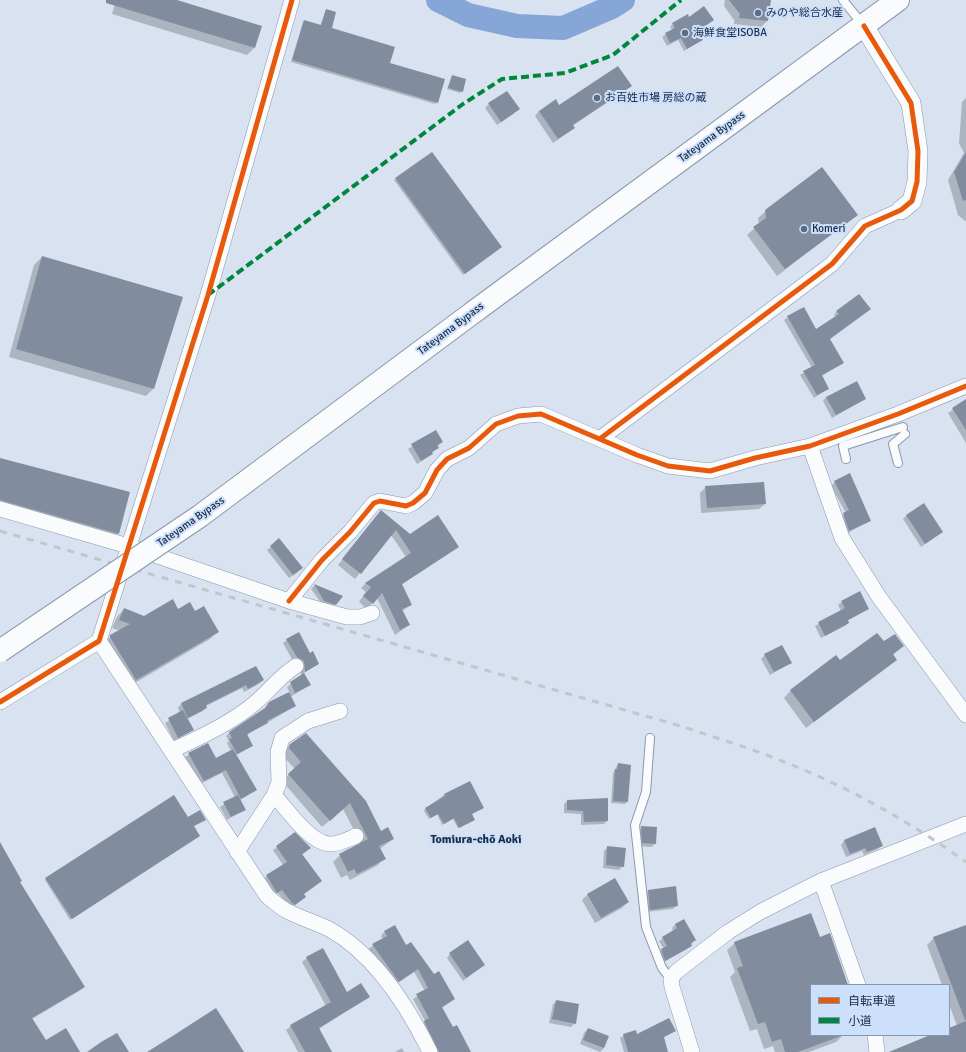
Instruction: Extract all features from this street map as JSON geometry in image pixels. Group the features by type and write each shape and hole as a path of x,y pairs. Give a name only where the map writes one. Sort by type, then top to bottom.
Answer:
{"highway":[{"name":"Tateyama Bypass","path":"0,651 95,589 200,516 475,311 898,0"}],"street":[{"path":"0,702 99,641 208,295 292,0"},
{"path":"601,438 832,264 865,226 901,210 912,201 917,182 918,151 910,103 864,26"},
{"path":"289,601 322,560 350,532 374,503 380,501 406,506 413,503 425,493 437,470 447,459 469,448 496,424 518,416 541,414 601,438 637,455 668,466 710,471 810,446 898,414 966,386"},
{"path":"810,446 842,538 879,597 966,715"},
{"path":"0,509 128,546 289,601 347,616 360,617 372,613"},
{"path":"99,641 267,896 285,910 329,929 349,943 402,1001 416,1023 430,1052"},
{"path":"171,751 216,729 255,703 284,673 296,666"},
{"path":"237,852 274,795 279,783 278,752 282,738 308,721 340,711"},
{"path":"274,795 309,834 321,842 331,845 356,836"},
{"path":"692,1052 671,980 676,972 741,924 760,912 821,881 966,824"},
{"path":"821,881 858,984"},
{"path":"875,1036 877,1052"}],"lane":[{"path":"843,0 864,26"},
{"path":"846,459 843,446 904,430 893,444 898,463"},
{"path":"650,738 646,792 635,825 646,927 662,968 671,980"}],"building":[{"path":"106,0 177,0 262,26 255,48 106,3"},
{"path":"729,0 771,0 768,21 739,18 740,14"},
{"path":"704,6 714,20 698,31 703,40 687,49 681,38 670,43 665,33 675,28 672,23 688,14 689,17"},
{"path":"326,9 336,12 332,28 395,47 390,63 445,79 438,103 292,60 304,20 321,25"},
{"path":"618,66 632,86 573,125 575,128 558,139 539,111 556,99 559,105"},
{"path":"452,75 466,79 463,92 448,88"},
{"path":"507,91 520,109 501,122 488,103"},
{"path":"432,152 502,247 465,274 395,178"},
{"path":"966,152 966,200 963,201 954,172"},
{"path":"822,167 858,215 785,269 753,227 766,218 765,210"},
{"path":"42,256 183,297 154,389 16,349"},
{"path":"859,294 871,309 830,339 844,363 822,375 829,389 817,395 803,371 815,365 787,316 804,307 816,329 839,314 836,311"},
{"path":"857,381 866,399 836,415 826,397"},
{"path":"966,399 966,430 952,408"},
{"path":"436,430 443,442 437,445 439,448 432,452 433,454 421,461 411,444"},
{"path":"0,458 130,492 119,534 0,500"},
{"path":"850,473 871,521 849,531 843,513 849,510 834,481"},
{"path":"764,482 766,504 707,508 705,486"},
{"path":"924,503 943,532 925,544 906,515"},
{"path":"381,510 410,534 438,515 459,547 402,584 412,605 402,609 410,625 400,630 382,593 373,604 363,596 371,587 365,583 411,553 396,530 361,574 342,559"},
{"path":"279,538 303,568 293,575 270,546"},
{"path":"314,584 343,596 336,605 324,601"},
{"path":"860,591 869,609 848,620 849,623 825,636 818,622 845,608 841,601"},
{"path":"173,599 178,609 190,602 195,611 204,606 219,632 136,680 110,635 130,624 119,620 124,608 144,616"},
{"path":"299,632 310,653 313,651 319,664 305,672 304,661 297,657 286,639"},
{"path":"877,633 884,641 895,634 904,646 893,654 897,660 814,722 790,690 836,655 840,660"},
{"path":"782,645 792,663 774,672 764,654"},
{"path":"256,666 264,680 248,689 246,685 206,705 207,708 188,718 181,703"},
{"path":"304,673 311,685 295,693 290,682"},
{"path":"289,692 296,706 267,721 268,723 247,734 253,746 237,754 229,739 232,738 229,732 265,708 269,702"},
{"path":"183,710 194,730 178,738 168,718"},
{"path":"306,733 366,801 381,831 388,827 394,839 379,846 386,859 357,874 354,869 348,872 339,854 368,839 350,803 330,821 288,774 301,762 289,748 290,744"},
{"path":"208,743 216,758 233,749 257,790 241,799 226,770 204,781 188,753"},
{"path":"618,763 631,765 628,802 613,801 615,769 617,769"},
{"path":"470,781 484,808 472,814 475,820 459,828 454,818 444,824 438,814 431,818 425,808 445,796 444,794"},
{"path":"174,795 188,817 200,810 206,820 194,826 200,836 72,919 45,878"},
{"path":"238,795 246,810 231,817 223,802"},
{"path":"608,798 608,821 584,822 583,811 567,810 567,800"},
{"path":"641,826 657,827 656,844 642,843"},
{"path":"875,827 883,846 867,852 865,848 850,854 844,840"},
{"path":"295,832 311,848 302,854 322,881 304,894 306,897 295,905 282,890 277,893 266,875 287,862 276,846"},
{"path":"0,842 22,881 20,882 85,987 32,1018 46,1040 66,1028 80,1052 0,1052"},
{"path":"607,846 626,848 624,867 606,865"},
{"path":"615,878 629,902 601,918 587,894"},
{"path":"676,886 678,906 650,910 648,890"},
{"path":"811,913 820,937 830,933 848,984 810,984 810,1036 841,1036 798,1052 785,1052 781,1039 772,1042 765,1022 758,1024 737,968 743,966 734,942"},
{"path":"684,919 696,940 691,943 692,946 665,961 661,949 667,946 662,937 677,928 675,924"},
{"path":"395,925 406,945 411,942 434,974 439,971 455,999 442,1007 453,1027 457,1025 471,1052 439,1052 424,1021 429,1018 416,994 428,988 418,969 399,982 372,944 387,936 384,931"},
{"path":"966,925 966,1020 965,1020 933,937"},
{"path":"468,940 485,965 466,978 449,953"},
{"path":"323,948 347,992 361,983 370,997 319,1028 332,1052 305,1052 290,1025 331,1002 306,957"},
{"path":"556,1000 579,1004 576,1024 552,1019"},
{"path":"216,1008 244,1052 147,1052 171,1037"},
{"path":"669,1018 676,1031 664,1037 668,1052 628,1052 623,1034 636,1030 637,1034"},
{"path":"966,1021 966,1052 889,1052 928,1036 950,1036 950,1028"},
{"path":"588,1028 609,1036 604,1048 583,1040"},
{"path":"117,1033 129,1052 87,1052 101,1042"}],"waterway":[{"path":"438,0 468,15 517,26 563,28 612,7 623,0"}],"railway":[{"path":"0,531 684,727 745,747 806,771 854,793 923,833 966,862"}],"marked path":[{"path":"208,295 463,104 502,79 565,73 613,55 681,0"}],"cycle path":[{"path":"0,702 99,641 208,295 292,0"},
{"path":"601,438 832,264 865,226 901,210 912,201 917,182 918,151 911,103 864,26"},
{"path":"289,601 322,560 350,532 374,503 380,501 406,506 413,503 425,493 437,470 447,459 469,448 496,424 518,416 541,414 637,455 668,466 710,471 755,458 810,446 898,414 966,386"}],"place":[{"name":"みのや総合水産","path":"758,13"},
{"name":"海鮮食堂ISOBA","path":"685,33"},
{"name":"お百姓市場 房総の蔵","path":"597,98"},
{"name":"Komeri","path":"804,229"}],"district":[{"name":"Tomiura-chō Aoki","path":"476,840"}]}
